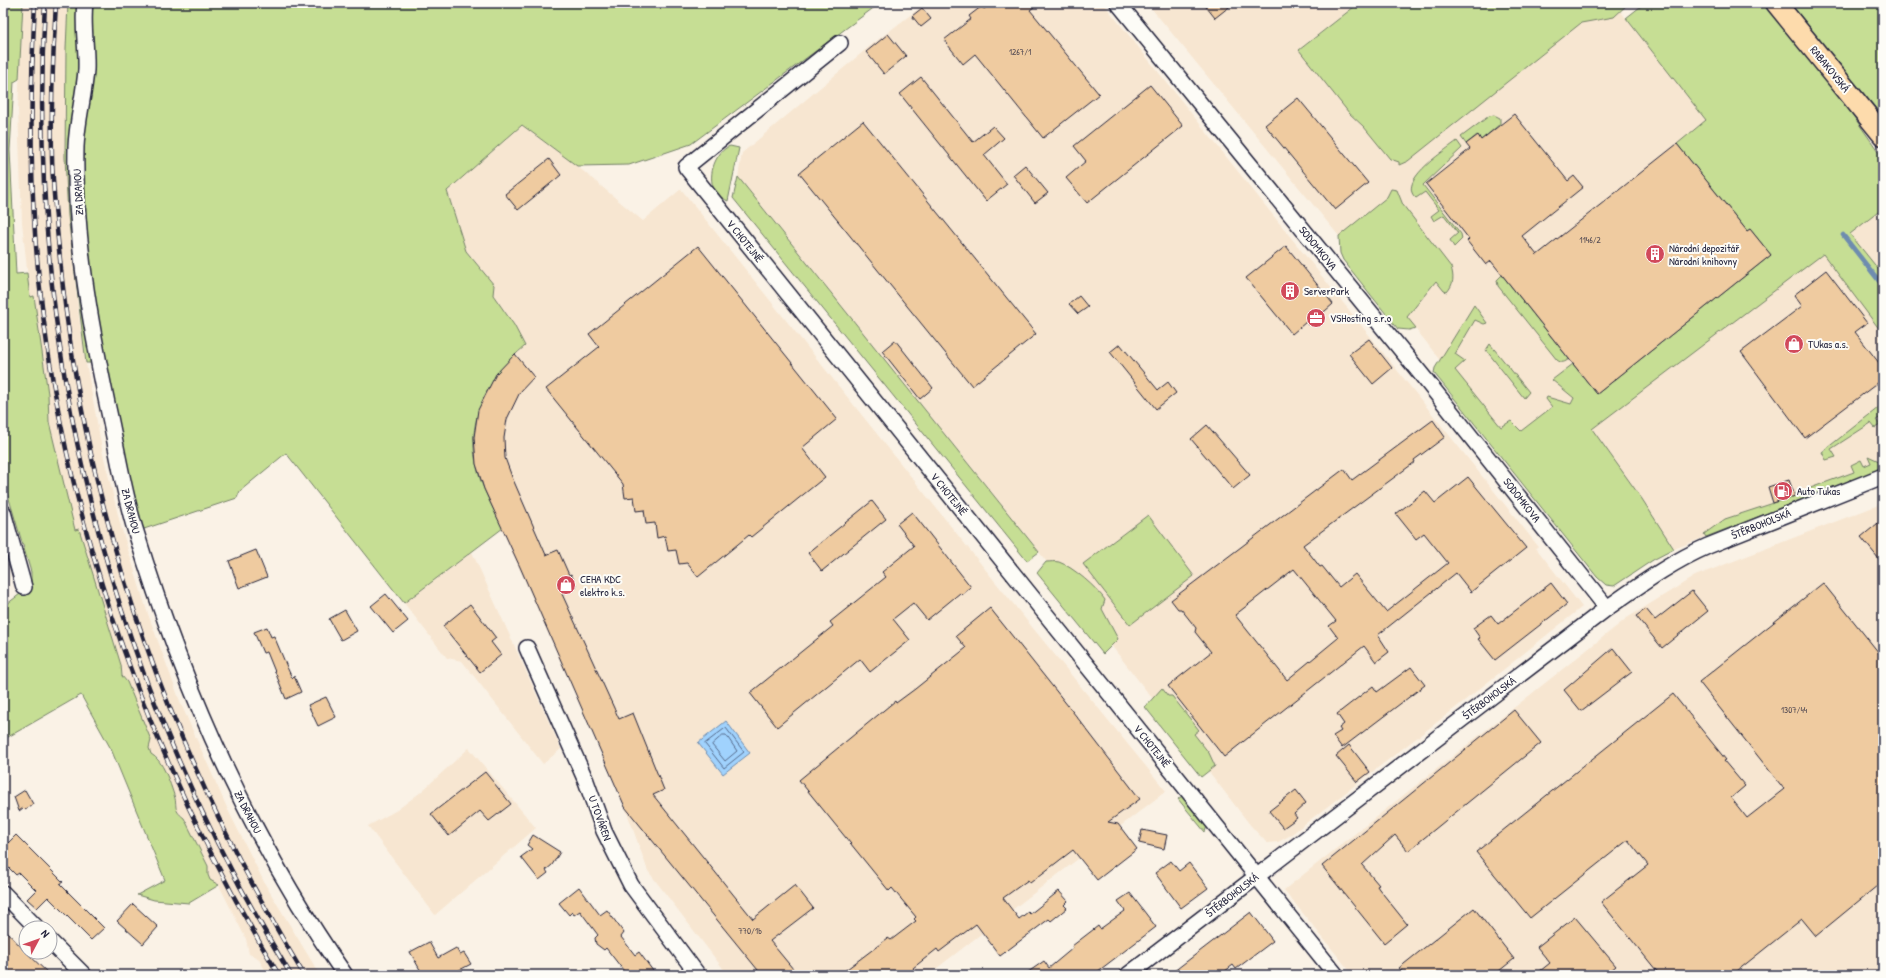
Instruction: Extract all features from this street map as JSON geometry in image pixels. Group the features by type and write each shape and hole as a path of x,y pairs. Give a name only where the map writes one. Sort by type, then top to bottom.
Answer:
{"main road":[{"name":"RABAKOVSKÁ","path":"1776,3 1883,135"}],"street":[{"name":"ZA DRAHOU","path":"85,3 83,23 86,72 76,145 77,186 84,285 102,381 134,526 180,664 230,778 277,869 345,975"},
{"name":"SODOMKOVA","path":"1118,3 1425,379 1607,608"},
{"name":"V CHOTEJNĚ","path":"840,43 686,167 1336,975"},
{"name":"ŠTĚRBOHOLSKÁ","path":"1128,975 1607,608 1654,575 1694,552 1883,476"},
{"path":"3,512 24,587"},
{"name":"U TOVÁREN","path":"527,648 586,781 604,831 631,885 698,975"},
{"path":"3,893 29,920"},
{"path":"58,949 84,975"}],"shaded area":[{"path":"23,3 68,3 65,157 68,216 79,317 86,363 103,454 121,527 147,611 181,704 228,810 265,884 320,975 268,975 258,958 249,954 246,939 219,885 210,880 208,875 208,865 184,818 178,813 174,806 175,797 158,758 151,754 127,682 122,676 121,665 79,530 75,531 49,422 48,394 34,296 30,297 22,222 18,109"},
{"path":"926,3 1103,3 1538,546 1536,548 1582,607 1449,713 1289,836 1278,842 1267,843 1251,826 1039,552 738,177 742,153 870,46"},
{"path":"1147,3 1359,3 1299,50 1614,3 1817,259 1882,209 1883,468 1674,549 1642,499 1591,429 1524,475 1427,343"},
{"path":"522,125 577,166 643,221 681,189 997,584 1166,791 928,975 728,975 648,871 625,807 484,489 476,464 474,437 476,422 483,398 496,374 525,346 514,325 493,295 494,285 466,251 447,191"},
{"path":"1883,498 1883,975 1353,975 1284,890 1627,618 1695,576 1876,506"},
{"path":"472,552 561,749 543,764 462,661 447,658 404,603"},
{"path":"469,748 536,828 435,915 368,826 397,810 421,792"}],"green space":[{"path":"3,3 23,3 19,79 14,82 10,150 16,274 27,273 30,297 34,296 48,394 49,422 75,530 79,529 121,665 122,676 127,682 151,740 149,748 151,754 159,761 168,778 177,810 184,818 208,866 208,875 210,880 219,885 189,903 154,900 137,895 165,880 111,749 81,695 3,739 3,607 20,594 18,589 31,584 31,572 3,479"},
{"path":"68,3 82,3 83,58 75,120 95,363 86,363 68,216 65,157"},
{"path":"91,3 880,3 691,144 629,165 577,166 522,125 447,191 466,251 494,285 493,295 514,325 525,346 512,357 491,384 478,413 475,429 474,446 480,480 503,528 404,603 286,453 240,491 237,498 141,530 101,347 89,273 85,236 82,149"},
{"path":"1359,3 1629,3 1614,17 1581,23 1408,161 1399,165 1399,162 1390,159 1364,127 1349,113 1299,50"},
{"path":"1645,3 1765,3 1837,93 1883,158 1883,211 1882,209 1850,234 1883,275 1883,334 1823,254 1592,429 1642,499 1674,549 1653,560 1614,586 1606,585 1597,577 1434,373 1435,368 1474,305 1487,323 1484,324 1475,320 1455,354 1465,361 1455,370 1501,427 1511,421 1521,431 1552,407 1546,399 1547,397 1571,404 1574,398 1552,380 1573,364 1597,394 1771,255 1750,229 1747,231 1677,144 1706,120 1626,18"},
{"path":"1790,3 1876,3 1883,11 1883,117"},
{"path":"1494,115 1500,118 1500,124 1481,140 1477,135 1466,144 1461,137 1489,116"},
{"path":"1457,141 1462,148 1423,185 1461,234 1462,239 1454,247 1450,240 1458,233 1444,215 1434,221 1431,216 1439,210 1425,192 1416,198 1412,191 1412,183 1425,166"},
{"path":"730,146 739,148 728,201 715,191 712,183 712,171 717,158"},
{"path":"738,177 1039,552 1027,561 733,198"},
{"path":"1391,189 1397,190 1403,205 1451,267 1453,274 1452,283 1447,292 1444,291 1436,281 1407,317 1416,328 1409,330 1398,329 1343,260 1340,253 1339,236 1387,197"},
{"path":"1502,275 1569,359 1563,362 1557,360 1498,286 1497,280"},
{"path":"1490,344 1529,392 1524,398 1486,350"},
{"path":"1883,404 1883,416 1876,420 1880,425 1875,428 1871,423 1831,449 1836,457 1826,460 1822,452"},
{"path":"1868,456 1879,461 1883,459 1883,468 1706,537 1704,534 1725,519 1795,496 1794,494 1854,472 1851,465 1861,460 1864,466 1871,463"},
{"path":"1148,515 1194,576 1130,625 1083,564"},
{"path":"1046,562 1059,562 1071,568 1091,584 1105,600 1102,609 1118,639 1103,654 1037,573"},
{"path":"1162,688 1168,696 1172,696 1199,730 1194,734 1209,753 1215,766 1201,777 1145,707"},
{"path":"1182,796 1207,826 1205,832 1178,799"}],"water":[{"path":"726,721 750,753 723,774 698,743"}],"building":[{"path":"991,3 1039,3 1030,10 1099,94 1043,138 975,54 963,64 944,40 971,19 969,16 982,6 984,9"},
{"path":"1203,3 1234,3 1215,18"},
{"path":"922,8 931,19 921,27 912,16"},
{"path":"888,34 906,56 884,74 866,52"},
{"path":"921,77 973,142 993,126 1004,138 984,155 1007,184 986,201 900,94"},
{"path":"1150,85 1183,126 1087,203 1066,178 1086,161 1074,146"},
{"path":"1298,98 1368,183 1335,210 1265,125"},
{"name":"Národní depozitář Národní knihovny","path":"1514,114 1568,181 1574,176 1583,187 1522,236 1537,255 1677,144 1747,231 1750,229 1771,255 1597,394 1491,261 1486,265 1467,241 1469,239 1426,184 1470,149 1466,144 1478,135 1481,140"},
{"path":"863,121 1036,334 972,386 799,173"},
{"path":"549,159 561,175 518,210 505,194"},
{"path":"1025,165 1048,193 1035,203 1013,175"},
{"path":"698,246 837,419 802,448 825,477 751,537 749,535 698,577 687,563 679,564 676,550 668,551 665,536 657,538 655,523 646,524 644,510 636,511 634,497 625,498 623,484 546,389 599,347 589,334"},
{"name":"ServerPark","path":"1286,246 1333,304 1309,325 1306,322 1292,334 1246,278"},
{"path":"1826,270 1867,323 1855,332 1883,368 1883,379 1805,438 1741,352 1802,306 1794,295"},
{"path":"1079,296 1088,307 1078,314 1069,304"},
{"path":"1369,339 1392,368 1373,384 1349,354"},
{"path":"895,340 933,388 920,399 882,351"},
{"path":"1120,344 1158,390 1168,382 1176,393 1156,409 1110,352"},
{"path":"515,354 534,377 520,392 507,419 504,438 505,458 546,555 558,550 569,575 571,574 577,587 562,594 619,719 633,713 664,790 653,795 753,919 795,885 813,908 770,941 798,975 762,975 625,807 520,567 484,489 476,464 474,437 478,410 496,374"},
{"path":"1433,420 1445,437 1414,460 1415,462 1303,545 1320,567 1322,566 1339,587 1355,574 1386,612 1448,563 1424,533 1416,539 1396,514 1425,491 1435,503 1468,477 1526,548 1471,592 1456,573 1378,635 1389,652 1376,662 1364,646 1224,757 1168,686 1211,652 1195,632 1196,628 1181,609 1178,609 1171,600 1344,469 1352,480","holes":["1294,569 1336,621 1329,626 1338,638 1287,680 1235,615"]},
{"path":"1207,425 1250,475 1233,489 1191,439"},
{"path":"1789,480 1795,496 1773,503 1768,487"},
{"path":"872,501 886,519 822,571 808,553"},
{"path":"912,512 971,587 962,595 960,593 927,620 913,603 893,619 910,640 870,672 860,659 777,727 750,693 833,626 830,622 886,577 882,572 914,546 897,524"},
{"path":"1883,519 1883,564 1861,537"},
{"path":"256,550 267,577 239,588 229,561"},
{"path":"1551,583 1567,604 1495,660 1478,639 1480,638 1473,628 1491,615 1498,624"},
{"path":"1823,583 1883,658 1883,881 1816,936 1802,919 1732,975 1660,975 1601,902 1648,865 1628,840 1530,918 1476,852 1673,694 1745,786 1731,798 1747,818 1784,789 1699,682"},
{"path":"1692,591 1708,611 1662,648 1636,616 1646,609 1655,620"},
{"path":"386,594 408,621 393,633 371,606"},
{"path":"470,604 496,638 491,642 501,655 480,672 443,626"},
{"path":"990,608 1140,799 1108,822 1118,824 1137,849 1097,880 1073,850 1030,883 1028,880 1003,898 1019,919 1028,912 1030,914 1059,891 1068,901 1064,905 1067,908 1051,921 1049,919 1000,956 976,924 939,952 937,949 913,968 918,975 839,975 888,938 891,940 916,921 914,919 916,917 892,888 889,891 799,780 895,701 896,703 915,689 966,648 956,636"},
{"path":"345,610 357,631 341,640 329,619"},
{"path":"267,627 271,637 274,636 292,678 294,676 301,692 286,699 267,652 263,653 254,632"},
{"path":"1613,648 1632,672 1581,711 1564,690"},
{"path":"1411,667 1425,685 1342,748 1333,736 1341,731 1339,728 1344,724 1337,714 1373,686 1377,692"},
{"path":"326,697 336,717 318,726 308,705"},
{"path":"1514,710 1541,743 1408,851 1395,835 1362,865 1379,885 1377,886 1379,889 1407,924 1384,943 1322,866"},
{"path":"1349,745 1370,772 1357,782 1336,756"},
{"path":"485,772 511,804 489,821 480,811 449,836 431,814"},
{"path":"25,790 33,804 25,810 23,808 19,811 14,797"},
{"path":"1296,790 1306,803 1294,814 1297,818 1283,828 1269,811"},
{"path":"1142,830 1167,835 1164,849 1139,843"},
{"path":"16,835 63,882 60,884 104,928 91,940 48,897 37,908 27,899 36,890 19,873 16,875 3,862 3,852 7,844"},
{"path":"533,835 560,852 552,865 546,870 548,873 539,880 521,857 532,849 527,845"},
{"path":"1171,861 1179,871 1189,863 1208,888 1181,908 1155,873"},
{"path":"579,887 600,915 607,910 624,933 621,937 635,955 639,952 656,975 627,975 606,948 604,950 596,944 595,938 598,935 580,911 574,915 572,912 569,915 559,903"},
{"path":"1130,893 1156,927 1093,975 1024,975 1044,961 1049,968 1073,948 1072,946 1098,926 1100,929 1125,911 1118,901"},
{"path":"133,904 158,927 143,944 117,921"},
{"path":"1474,908 1514,959 1494,975 1405,975 1399,968"},
{"path":"1251,912 1273,941 1236,969 1233,965 1220,975 1169,975"},
{"path":"1575,917 1616,966 1605,975 1535,975 1550,963 1537,947"},
{"path":"3,928 18,944 18,960 34,960 50,975 13,975 3,965"},
{"path":"429,942 438,958 456,948 460,955 464,953 471,964 450,975 423,975 410,952"}],"waterway":[{"path":"1843,235 1883,286"}],"railway":[{"path":"35,3 32,164 34,218 43,318 59,417 82,515 110,611 145,706 184,798 229,888 279,975"},
{"path":"45,3 42,132 49,260 66,385 92,508 128,629 173,747 227,862 291,975"},
{"path":"56,3 52,118 52,157 55,203 62,279 75,373 93,464 116,553 144,640 177,726 215,810 257,893 304,975"}],"place":[{"name":"Národní depozitář Národní knihovny","path":"1655,254"},
{"name":"ServerPark","path":"1290,291"},
{"name":"VSHosting s.r.o","path":"1316,318"},
{"name":"TUkas a.s.","path":"1794,344"},
{"name":"Auto Tukas","path":"1783,491"},
{"name":"CEHA KDC elektro k.s.","path":"566,585"}]}
